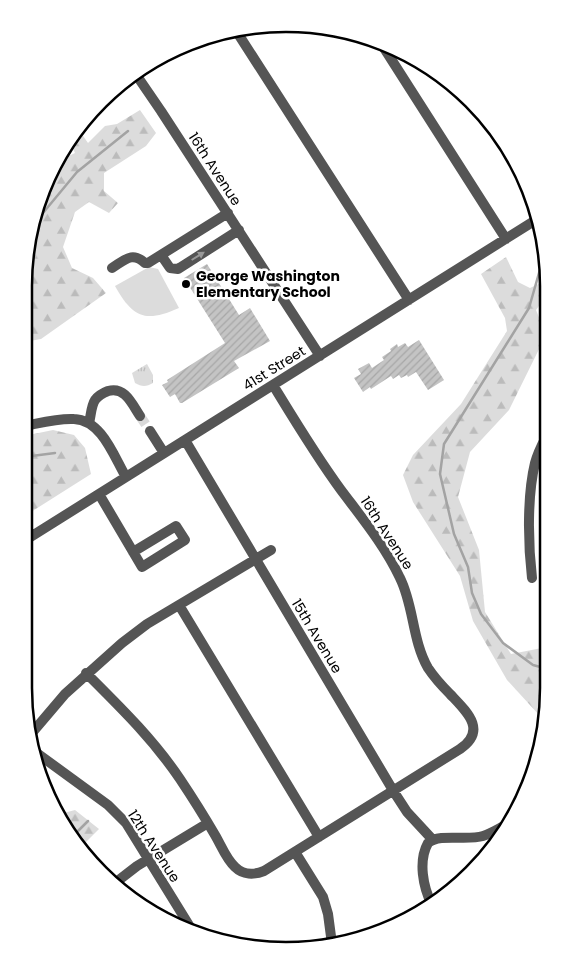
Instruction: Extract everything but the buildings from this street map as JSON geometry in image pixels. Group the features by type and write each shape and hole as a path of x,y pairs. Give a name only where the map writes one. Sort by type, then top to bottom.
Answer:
{"street":[{"path":"240,37 409,300"},
{"path":"388,54 506,238"},
{"name":"16th Avenue","path":"139,80 320,356"},
{"path":"112,268 130,257 140,258 145,263 228,214"},
{"name":"41st Street","path":"32,536 532,222"},
{"path":"161,255 170,268 178,269 239,230"},
{"name":"16th Avenue","path":"273,385 304,436 395,568 408,600 420,649 428,668 470,717 473,728 472,736 466,745 394,792"},
{"path":"89,423 96,400 102,393 110,390 122,392 130,399 140,416"},
{"path":"32,425 76,419 89,423 100,432 126,477"},
{"path":"150,431 164,453"},
{"name":"15th Avenue","path":"184,440 394,792 407,812 432,840"},
{"path":"532,578 530,548 531,486 535,463 540,451"},
{"path":"99,494 133,552 142,567 185,540 176,526 133,552"},
{"path":"36,728 55,704 86,674 147,624 272,550"},
{"path":"179,605 319,837"},
{"path":"86,674 153,742 180,778 231,862 245,873 257,874 264,872 394,792"},
{"name":"12th Avenue","path":"42,757 103,802 126,823 187,922"},
{"path":"120,880 149,859 208,823"},
{"path":"430,899 423,870 425,848 432,840 437,838 460,839 482,836 499,829"},
{"path":"295,852 323,897 328,914 331,939"}],"green space":[{"path":"140,110 156,133 146,146 104,173 104,191 118,203 109,213 89,202 75,212 63,247 72,268 93,278 106,293 41,339 32,341 32,286 37,237 52,189 69,156 75,153 73,149 83,135 88,143 105,126 117,124"},
{"path":"506,257 518,282 530,288 540,283 540,304 536,310 540,320 540,347 509,410 470,452 458,497 479,550 485,612 511,654 540,648 539,715 507,680 473,621 460,576 413,502 403,475 413,455 461,404 507,331 505,318 481,274"},
{"path":"149,267 158,269 179,308 157,315 141,315 134,311 122,297 115,286"},
{"path":"147,364 153,375 153,383 144,386 135,383 132,373"},
{"path":"53,430 74,435 85,448 91,474 32,511 32,434"},
{"path":"538,725 532,754 530,753"},
{"path":"75,810 99,829 85,843 65,813"}],"waterway":[{"path":"44,212 77,172 128,131"},
{"path":"540,270 529,308 444,444 440,474 454,534 468,567 472,593 481,614 503,643 533,665 540,667"},
{"path":"32,456 55,453"},
{"path":"77,832 88,821"}],"tunnel":[{"path":"140,416 150,431"}],"place":[{"name":"George Washington Elementary School","path":"186,284"}]}
